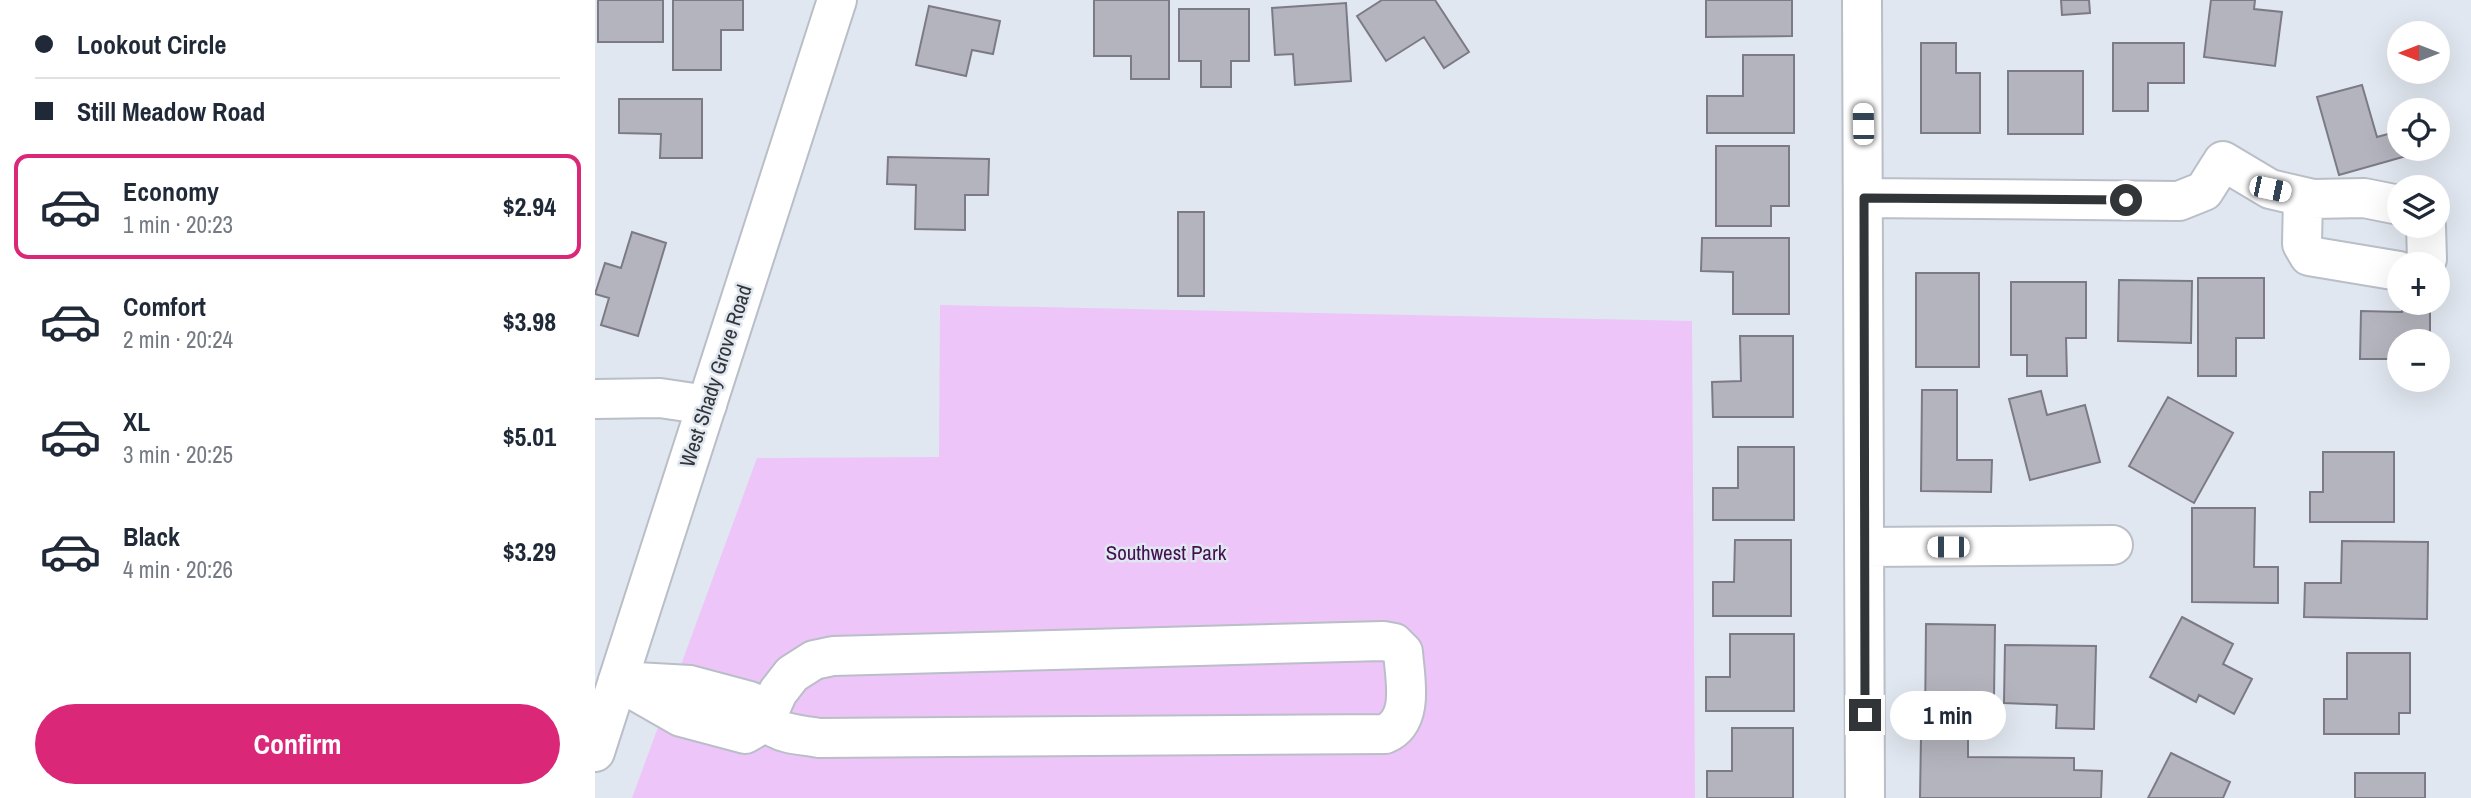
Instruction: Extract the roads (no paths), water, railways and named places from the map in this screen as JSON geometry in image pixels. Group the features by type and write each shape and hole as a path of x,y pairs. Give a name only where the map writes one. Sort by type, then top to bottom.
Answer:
{"street":[{"name":"West Shady Grove Road","path":"597,738 618,681 837,0"},
{"path":"1862,0 1865,798"},
{"path":"1864,198 2179,201 2204,191 2223,160 2270,189 2303,197 2364,198 2387,203"},
{"path":"2303,197 2302,244 2309,256 2387,269"},
{"path":"595,398 660,398 707,405"},
{"path":"1865,547 2113,545"},
{"path":"618,681 681,717 745,734 764,723 778,692 792,674 814,660 833,656 1383,641 1394,643 1403,652 1405,709 1400,723 1385,734 819,738 780,732 764,723"}],"park label":[{"name":"Southwest Park","path":"1166,553"}]}
